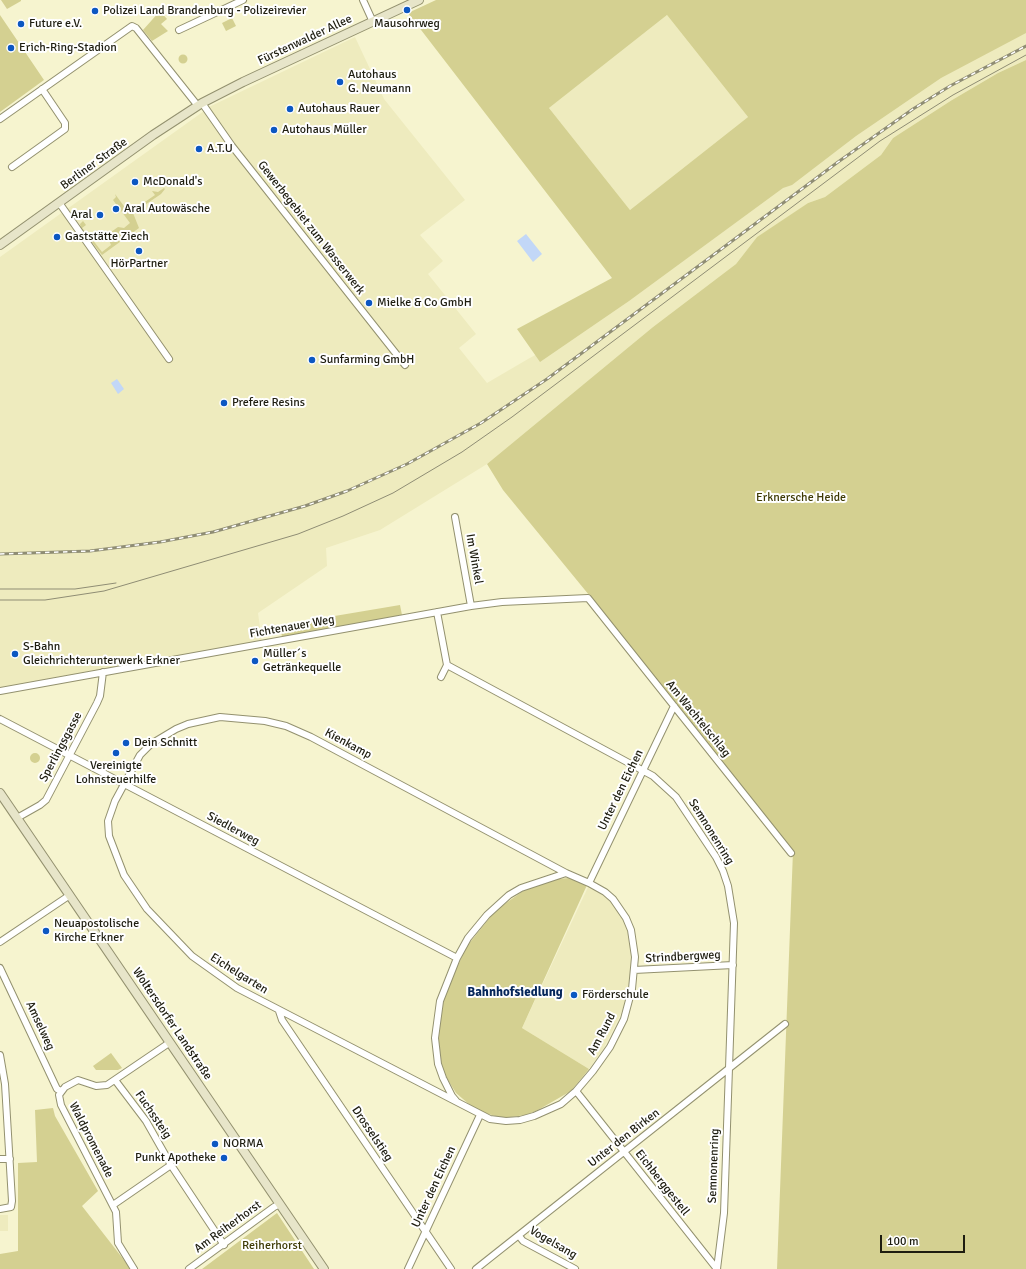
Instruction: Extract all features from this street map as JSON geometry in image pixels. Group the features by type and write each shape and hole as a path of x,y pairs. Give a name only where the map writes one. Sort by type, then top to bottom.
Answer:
{"main road":[{"name":"Fürstenwalder Allee","path":"200,104 243,82 419,0"},
{"name":"Berliner Straße","path":"0,245 60,204 153,135 200,104"},
{"name":"Woltersdorfer Landstraße","path":"0,793 324,1269"}],"street":[{"path":"179,30 243,0"},
{"path":"363,0 373,22"},
{"name":"Gewerbegebiet zum Wasserwerk","path":"42,89 132,26 136,28 200,104 405,365"},
{"path":"0,119 42,89 65,123 65,129 12,167"},
{"path":"60,204 169,359"},
{"name":"Im Winkel","path":"455,517 471,606"},
{"name":"Fichtenauer Weg","path":"0,690 471,606 502,602 588,598"},
{"name":"Am Wachtelschlag","path":"588,598 791,853"},
{"path":"437,612 447,665 441,677"},
{"name":"Semnonenring","path":"447,665 643,769 665,786 676,797 716,857 723,871 732,904 734,923 724,1213 717,1269"},
{"name":"Sperlingsgasse","path":"17,818 46,800 97,703 100,696 103,672"},
{"name":"Unter den Eichen","path":"589,882 674,706"},
{"name":"Kienkamp","path":"124,784 140,755 150,744 176,729 188,724 220,717 265,721 286,726 311,737 566,873"},
{"name":"Siedlerweg","path":"0,719 457,958"},
{"name":"Eichelgarten","path":"124,784 110,813 108,829 111,843 119,864 134,891 168,933 192,956 226,982 457,1102"},
{"path":"457,1102 452,1096 438,1064 435,1038 440,1001 457,958 468,938 487,915 509,895 524,887 566,873"},
{"name":"Am Rund","path":"457,1102 490,1119 506,1121 527,1118 555,1107 576,1090 604,1056 618,1032 629,1001 634,970 633,943 626,918 613,899 589,882 566,873"},
{"path":"0,942 70,895"},
{"name":"Strindbergweg","path":"634,970 732,966"},
{"name":"Amselweg","path":"0,968 57,1089 61,1091"},
{"name":"Drosselstieg","path":"279,1010 282,1020 451,1269"},
{"name":"Unter den Birken","path":"476,1269 785,1024"},
{"name":"Waldpromenade","path":"134,1269 118,1243 117,1219 112,1205 61,1105 61,1091 78,1080 102,1087 115,1080 169,1043"},
{"path":"0,1055 5,1084 3,1108 10,1159 12,1201 11,1207 0,1209"},
{"name":"Fuchssteig","path":"115,1080 146,1121 171,1165 224,1244"},
{"name":"Eichberggestell","path":"576,1090 717,1269"},
{"name":"Unter den Eichen","path":"408,1269 480,1115"},
{"path":"0,1159 10,1159"},
{"path":"112,1205 171,1165"},
{"name":"Am Reiherhorst","path":"189,1269 280,1204"},
{"name":"Vogelsang","path":"519,1236 523,1240 575,1269"}],"shaded area":[{"path":"667,15 748,117 630,210 549,108"},
{"path":"1026,32 1026,60 998,73 952,100 893,138 881,155 825,197 808,203 757,237 736,264 653,327 487,464 380,530 326,548 327,566 258,613 262,642 0,689 0,257 211,106 355,37 384,99 465,200 420,235 443,261 428,274 476,334 459,348 487,383 572,335 960,57"},
{"path":"589,885 611,901 624,920 630,941 632,962 629,991 620,1016 604,1048 589,1069 522,1028"},
{"path":"0,1215 8,1215 8,1231 0,1231"}],"green space":[{"path":"1,0 21,0 21,1 7,9"},
{"path":"436,0 1026,0 1026,33 941,78 856,136 792,185 783,188 629,301 540,362 517,329 612,278 408,13","holes":["667,15 748,117 630,210 549,108"]},
{"path":"160,11 167,19 161,24 168,31 152,41 143,30"},
{"name":"Erich-Ring-Stadion","path":"0,15 44,80 0,112"},
{"path":"232,18 236,26 226,31 222,23"},
{"path":"183,54 188,59 183,64 178,59"},
{"name":"Erknersche Heide","path":"1026,60 1026,1269 777,1269 793,851 589,595 503,490 487,464 653,327 736,264 757,237 808,203 825,197 881,155 893,138 952,100 998,73"},
{"path":"164,188 165,189 161,194 133,213 139,228 102,255 81,228 80,224 83,221 86,225 82,228 89,236 92,233 92,239 102,252 111,245 107,235 118,227 124,228 130,223 113,200 116,197 115,194 129,213 155,195 152,191 158,192"},
{"path":"400,605 402,615 282,637 281,631 287,624"},
{"path":"35,753 40,758 35,763 30,758"},
{"path":"569,878 587,885 522,1028 589,1069 571,1091 538,1110 526,1115 511,1117 499,1117 485,1113 470,1105 456,1093 445,1075 441,1062 438,1034 441,1010 447,989 467,946 496,910 526,889 557,879"},
{"path":"111,1053 122,1068 118,1070 96,1070 93,1066"},
{"path":"53,1108 55,1116 98,1191 82,1206 131,1269 0,1269 0,1254 18,1251 18,1163 37,1162 35,1110"},
{"name":"Reiherhorst","path":"277,1213 314,1269 202,1269"}],"water":[{"path":"526,234 542,254 533,262 517,241"},
{"path":"117,379 124,389 118,394 111,383"}],"tram line":[{"path":"0,600 45,600 104,591 298,534 343,516 393,493 462,452 512,417 880,141 953,95 1026,55"},
{"path":"0,589 75,589 116,583"}],"railway":[{"path":"0,554 90,551 160,542 213,532 305,506 347,491 407,464 481,423 547,379 838,162 913,109 950,86 1026,46"}],"place":[{"name":"Mausohrweg","path":"407,10"},
{"name":"Polizei Land Brandenburg - Polizeirevier","path":"95,11"},
{"name":"Future e.V.","path":"21,24"},
{"name":"Erich-Ring-Stadion","path":"11,48"},
{"name":"Autohaus G. Neumann","path":"340,82"},
{"name":"Autohaus Rauer","path":"290,109"},
{"name":"Autohaus Müller","path":"274,130"},
{"name":"A.T.U","path":"199,149"},
{"name":"McDonald's","path":"135,182"},
{"name":"Aral Autowäsche","path":"116,209"},
{"name":"Aral","path":"100,215"},
{"name":"Gaststätte Ziech","path":"57,237"},
{"name":"HörPartner","path":"139,251"},
{"name":"Mielke & Co GmbH","path":"369,303"},
{"name":"Sunfarming GmbH","path":"312,360"},
{"name":"Prefere Resins","path":"224,403"},
{"name":"S-Bahn Gleichrichterunterwerk Erkner","path":"15,654"},
{"name":"Müller´s Getränkequelle","path":"255,661"},
{"name":"Dein Schnitt","path":"126,743"},
{"name":"Vereinigte Lohnsteuerhilfe","path":"116,753"},
{"name":"Neuapostolische Kirche Erkner","path":"46,931"},
{"name":"Förderschule","path":"574,995"},
{"name":"NORMA","path":"215,1144"},
{"name":"Punkt Apotheke","path":"224,1158"}],"district":[{"name":"Bahnhofsiedlung","path":"515,993"}]}
